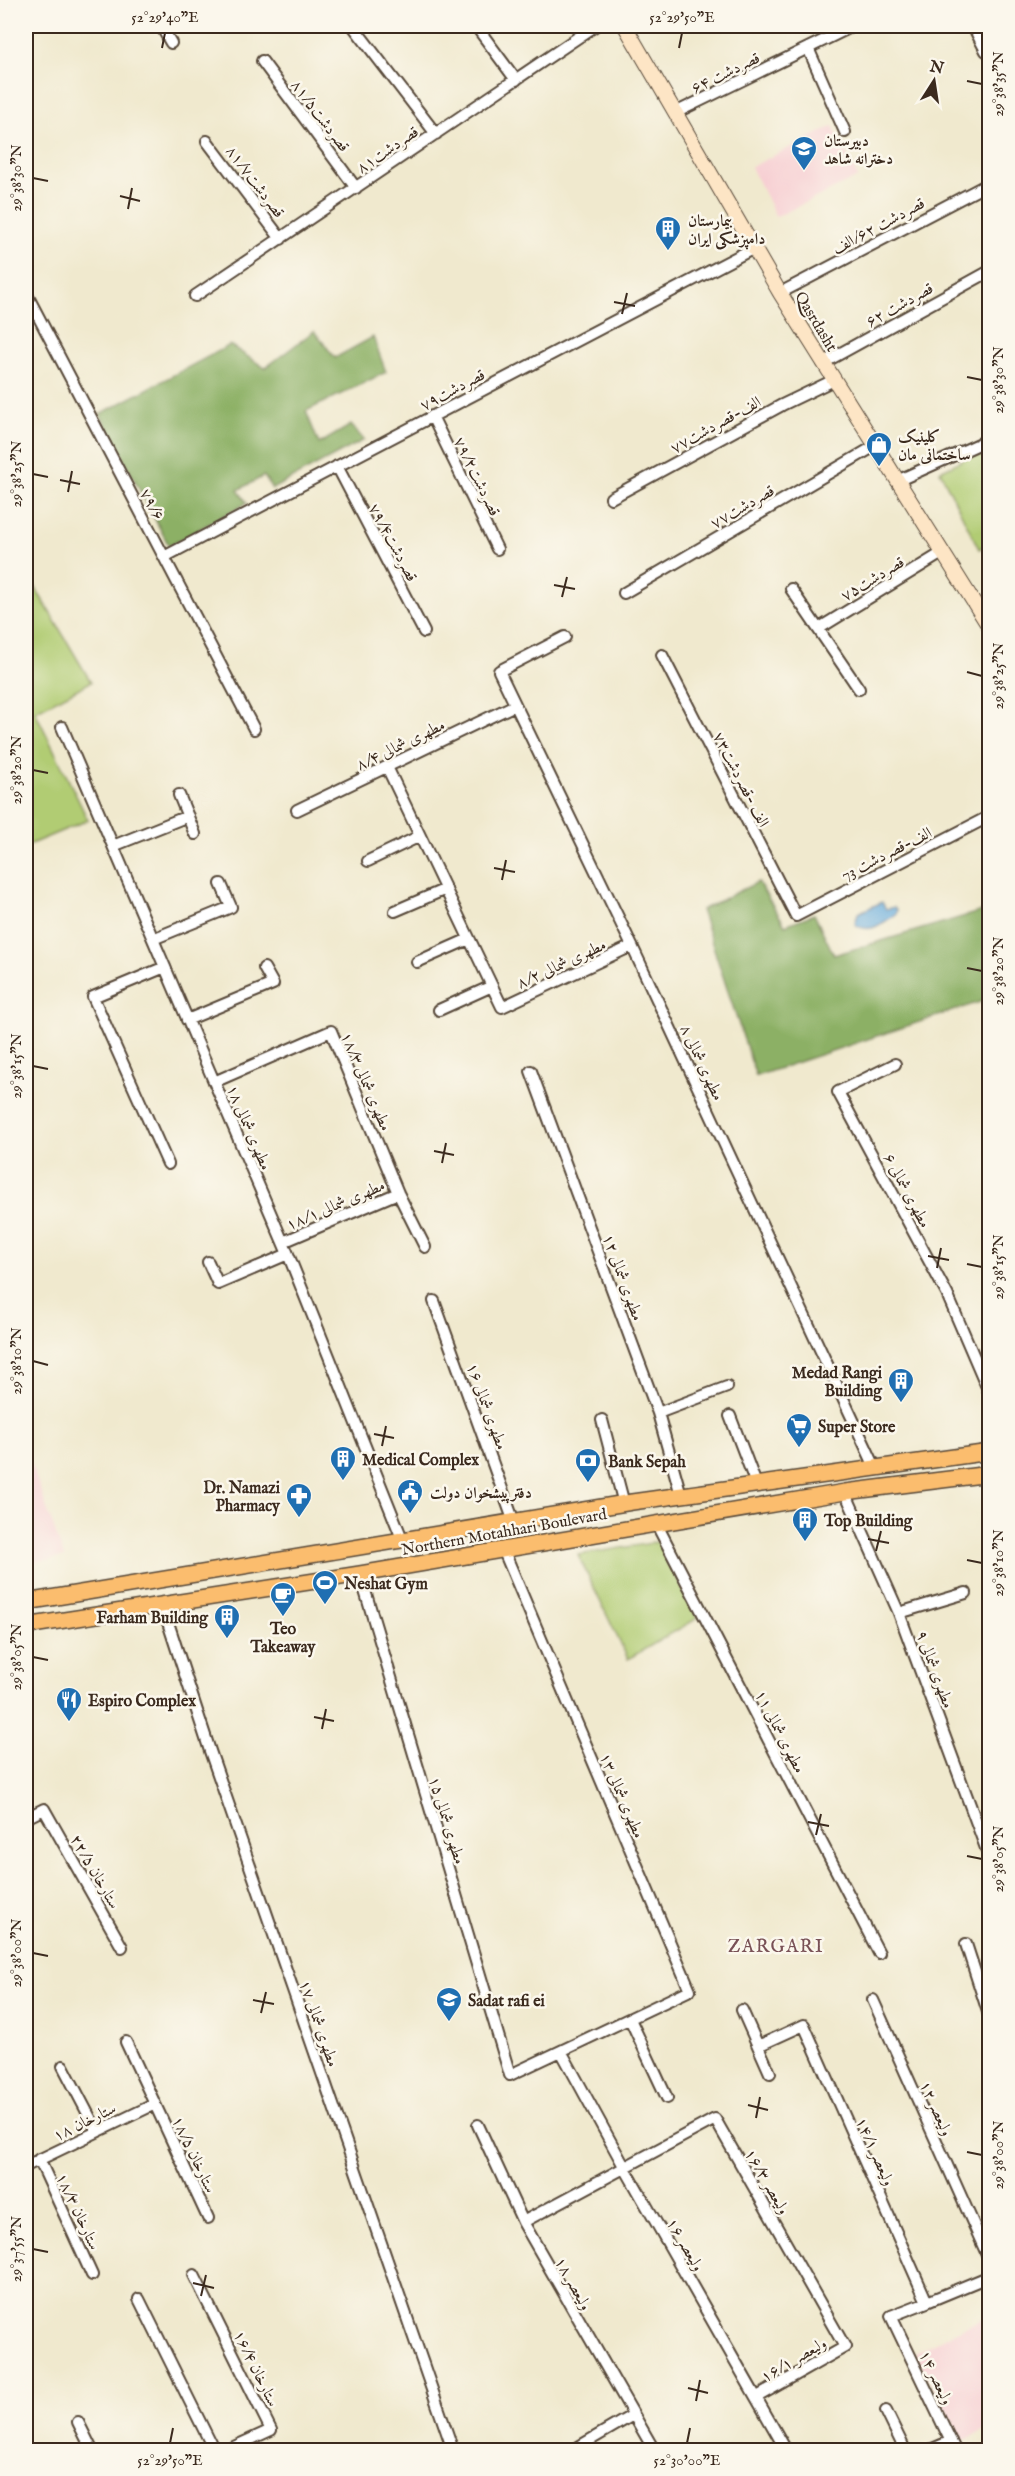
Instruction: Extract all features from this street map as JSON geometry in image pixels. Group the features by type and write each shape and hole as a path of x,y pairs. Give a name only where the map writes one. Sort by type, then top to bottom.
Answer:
{"main road":[{"name":"Qasrdasht","path":"625,26 780,293 990,628"},
{"name":"Northern Motahhari Boulevard","path":"26,1602 681,1495 990,1452"},
{"name":"Northern Motahhari Boulevard","path":"26,1626 360,1574 845,1492 990,1474"}],"street":[{"path":"161,26 171,43"},
{"path":"353,26 436,134"},
{"path":"476,26 516,80"},
{"name":"قصردشت۸۱","path":"195,296 595,26"},
{"name":"۶۴ قصردشت","path":"675,113 853,26"},
{"path":"973,26 986,51 990,49"},
{"path":"808,48 845,132"},
{"name":"قصردشت۸۱/۵","path":"262,61 356,188"},
{"name":"قصردشت۸۱/۷","path":"207,141 281,239"},
{"name":"قصردشت ۶۲/الف","path":"780,293 990,183"},
{"name":"قصردشت۷۹","path":"164,556 754,248"},
{"name":"قصردشت ۶۲","path":"823,363 990,271"},
{"name":"۷۹/۶","path":"26,293 254,729"},
{"name":"۷۷الف-قصردشت","path":"611,498 782,405 834,380"},
{"name":"قصردشت۷۹/۲","path":"432,416 497,549"},
{"path":"897,481 990,439"},
{"name":"قصردشت۷۷","path":"624,592 875,446"},
{"name":"قصردشت۷۹/۴","path":"337,466 424,632"},
{"name":"قصردشت۷۵","path":"818,629 942,553"},
{"path":"791,589 860,689"},
{"name":"۸ مطهری شمالی","path":"566,637 499,671 632,946 875,1467"},
{"name":"الف -قصردشت۷۳","path":"662,655 796,916"},
{"name":"۸/۴ مطهری شمالی","path":"297,810 515,705"},
{"name":"۱۸ مطهری شمالی","path":"62,727 283,1242 403,1541"},
{"path":"387,767 492,986 439,1010"},
{"path":"179,795 195,834"},
{"path":"113,846 188,816"},
{"name":"73 الف-قصردشت","path":"796,916 990,816"},
{"path":"368,861 420,836"},
{"path":"153,939 231,907 221,884"},
{"path":"395,911 446,889"},
{"path":"417,962 470,939"},
{"name":"۸/۲ مطهری شمالی","path":"492,986 502,1008 632,946"},
{"path":"165,967 93,997 168,1164"},
{"path":"187,1020 273,984 264,968"},
{"name":"۱۸/۳ مطهری شمالی","path":"214,1082 331,1031 398,1193"},
{"name":"۶ مطهری شمالی","path":"895,1064 838,1092 947,1294 990,1394"},
{"name":"۱۲ مطهری شمالی","path":"531,1071 658,1413 681,1495"},
{"path":"398,1193 425,1246"},
{"name":"۱۸/۱ مطهری شمالی","path":"283,1242 398,1193"},
{"path":"208,1262 218,1284 288,1254"},
{"name":"۱۶ مطهری شمالی","path":"434,1301 514,1522"},
{"path":"658,1413 727,1387"},
{"path":"730,1416 756,1484"},
{"path":"602,1420 624,1504"},
{"name":"۹ مطهری شمالی","path":"845,1492 899,1613 990,1859"},
{"name":"۱۱ مطهری شمالی","path":"656,1523 879,1953"},
{"name":"۱۳ مطهری شمالی","path":"503,1549 690,1990 630,2019"},
{"name":"۱۵ مطهری شمالی","path":"360,1574 510,2075 561,2051"},
{"path":"899,1613 966,1593"},
{"name":"۱۷ مطهری شمالی","path":"162,1604 210,1750 453,2451"},
{"name":"۲۲/۵ ستارخان","path":"26,1818 44,1809 122,1947"},
{"path":"966,1944 984,1981 990,2018"},
{"name":"۱۲ ولیعصر","path":"873,2000 990,2262"},
{"path":"742,2010 771,2073"},
{"path":"561,2051 630,2019 667,2098"},
{"name":"۱۴/۱ ولیعصر","path":"758,2046 804,2025 927,2302"},
{"name":"۱۸/۵ ستارخان","path":"126,2042 208,2218"},
{"name":"۱۶ ولیعصر","path":"561,2051 786,2451"},
{"path":"63,2066 97,2131"},
{"name":"۱۸ ستارخان","path":"26,2166 154,2104"},
{"name":"۱۶/۳ ولیعصر","path":"625,2168 715,2119 845,2347"},
{"name":"۱۸ ولیعصر","path":"478,2125 523,2222 654,2451"},
{"name":"۱۸/۳ ستارخان","path":"39,2160 92,2275"},
{"path":"523,2222 625,2168"},
{"name":"۱۶/۴ ستارخان","path":"194,2275 271,2430 227,2451"},
{"path":"927,2302 990,2276"},
{"path":"139,2299 214,2451"},
{"name":"۱۴ ولیعصر","path":"927,2302 891,2316 953,2446"},
{"name":"۱۶/۱ ولیعصر","path":"757,2397 845,2347"},
{"path":"886,2411 905,2451"},
{"path":"573,2451 633,2415"},
{"path":"78,2422 92,2451"},
{"path":"930,2451 953,2446"}],"shaded area":[{"name":"دبیرستان دخترانه شاهد","path":"833,126 858,177 776,217 751,167"},
{"path":"26,1449 64,1557 26,1564"},
{"path":"989,2315 989,2429 962,2441 915,2353"}],"green space":[{"path":"314,331 335,358 373,337 386,372 306,411 319,444 351,425 364,440 272,489 264,476 238,490 247,503 169,546 100,414 230,345 265,368"},
{"path":"989,447 989,544 979,549 940,471"},
{"path":"26,572 91,682 35,711 88,820 26,846"},
{"path":"758,882 785,925 814,914 834,955 989,909 989,999 756,1076 701,910"},
{"path":"658,1542 698,1618 628,1659 578,1555"}],"water":[{"path":"882,902 886,909 894,907 897,910 896,914 872,928 855,924 858,913"}],"place":[{"name":"دبیرستان دخترانه شاهد","path":"804,172"},
{"name":"بیمارستان دامپزشکی ایران","path":"668,252"},
{"name":"کلینیک ساختمانی مان","path":"879,468"},
{"name":"Medad Rangi Building","path":"901,1404"},
{"name":"Super Store","path":"799,1449"},
{"name":"Medical Complex","path":"343,1482"},
{"name":"Bank Sepah","path":"588,1484"},
{"name":"دفترپیشخوان دولت","path":"410,1515"},
{"name":"Dr. Namazi Pharmacy","path":"299,1519"},
{"name":"Top Building","path":"805,1543"},
{"name":"Neshat Gym","path":"325,1606"},
{"name":"Teo Takeaway","path":"283,1618"},
{"name":"Farham Building","path":"227,1640"},
{"name":"Espiro Complex","path":"69,1723"},
{"name":"Sadat rafi ei","path":"449,2023"}],"district":[{"name":"ZARGARI","path":"776,1946"}]}
